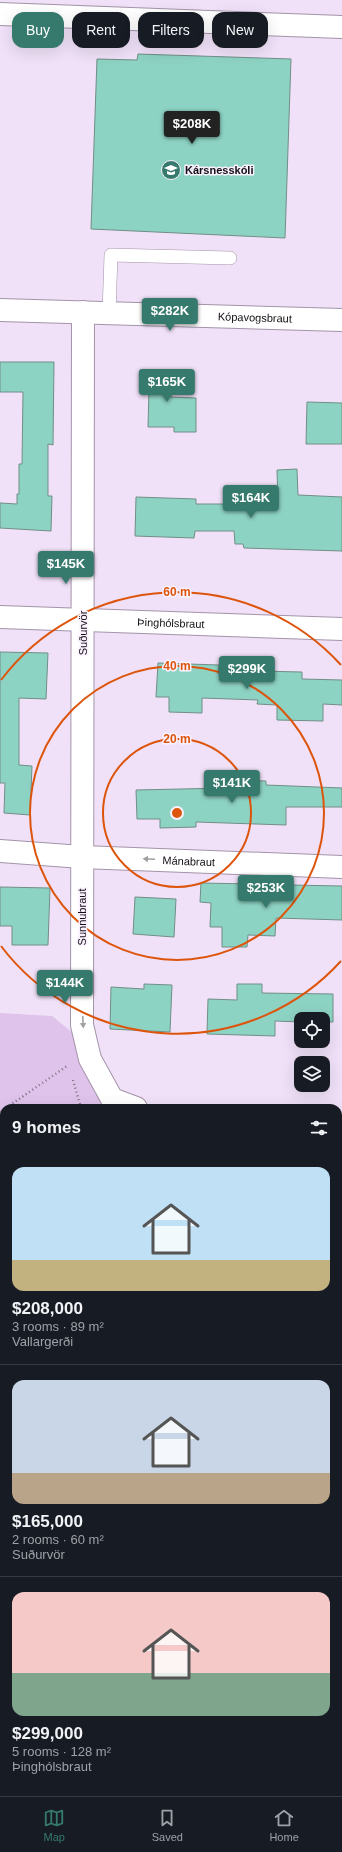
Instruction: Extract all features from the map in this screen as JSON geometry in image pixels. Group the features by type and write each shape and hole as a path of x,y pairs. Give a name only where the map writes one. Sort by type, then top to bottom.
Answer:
{"street":[{"path":"0,14 342,27"},
{"name":"Kópavogsbraut","path":"0,310 342,320"},
{"name":"Suðurvör","path":"82,857 83,312"},
{"name":"Þinghólsbraut","path":"0,617 342,629"},
{"path":"0,852 82,857"},
{"name":"Mánabraut","path":"82,857 342,867"},
{"name":"Sunnubraut","path":"82,857 82,1025 90,1059 112,1099 125,1104"}],"lane":[{"path":"110,313 111,255 230,258"}],"path":[{"path":"12,1104 69,1065 80,1104"}],"shaded area":[{"path":"0,1013 52,1016 78,1037 117,1104 0,1104"}],"building":[{"path":"138,54 291,59 285,238 91,229 97,59 137,60"},
{"path":"0,362 54,362 53,445 48,444 48,496 52,496 51,531 0,528 0,503 17,504 17,494 19,494 19,464 22,464 23,392 0,392"},
{"path":"140,370 171,370 171,397 196,398 196,432 174,432 174,427 148,427 149,390 140,390"},
{"path":"307,402 342,403 342,444 306,444"},
{"path":"297,469 298,495 342,497 342,551 244,548 243,544 235,544 234,531 195,531 194,538 135,536 136,497 196,499 196,504 278,504 277,470"},
{"path":"0,652 48,653 46,699 19,698 19,765 32,766 30,815 4,813 5,783 0,783"},
{"path":"158,663 219,665 218,674 258,676 258,671 302,672 302,679 342,680 342,705 323,704 323,721 277,720 277,705 257,704 258,700 202,698 202,713 169,712 169,697 156,697"},
{"path":"226,780 266,781 266,785 342,788 342,807 286,807 286,825 196,822 196,827 160,828 160,819 137,819 136,790 226,788"},
{"path":"201,883 253,884 252,897 290,898 290,885 342,886 342,920 276,918 275,936 248,935 247,947 222,947 222,927 210,927 211,903 200,902"},
{"path":"0,887 50,888 48,945 12,945 12,926 0,926"},
{"path":"135,897 176,899 174,937 133,934"},
{"path":"144,984 172,985 170,1032 110,1029 111,987 144,989"},
{"path":"237,984 262,984 262,993 333,994 333,1022 330,1022 330,1012 294,1012 294,1022 275,1021 275,1036 207,1034 208,999 237,1000"}],"place":[{"name":"Kársnesskóli","path":"171,170"}]}
